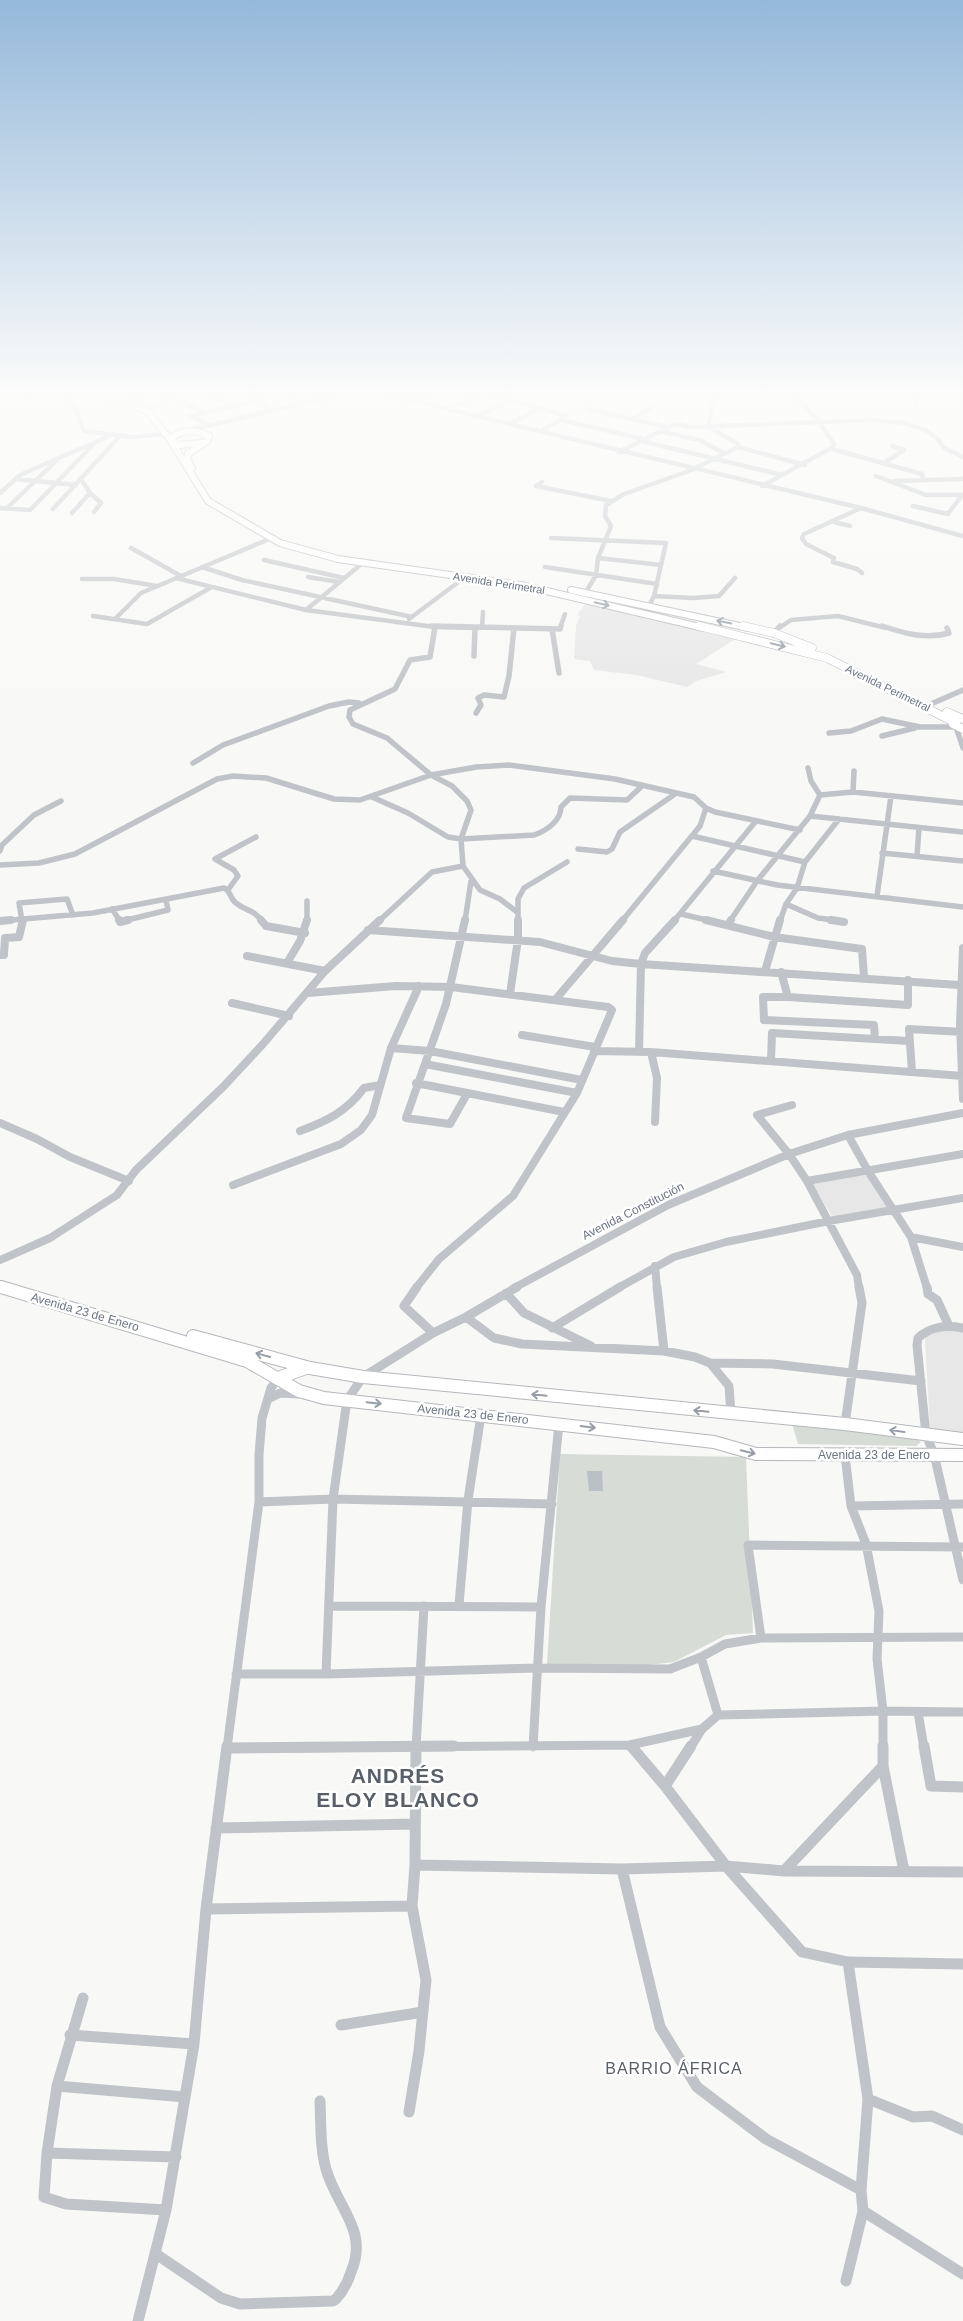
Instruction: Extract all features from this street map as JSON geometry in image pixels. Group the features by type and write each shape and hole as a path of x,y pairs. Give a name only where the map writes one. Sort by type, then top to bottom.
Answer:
{"main road":[{"name":"Avenida Perimetral","path":"208,500 272,537 316,555 466,576 649,606 774,633 834,657 963,719"},
{"name":"Avenida Perimetral","path":"213,500 272,537"},
{"name":"Avenida Perimetral","path":"584,596 828,658 959,729"},
{"path":"740,636 747,627"},
{"path":"959,729 963,719"},
{"name":"Avenida 23 de Enero","path":"0,1282 76,1305 310,1368 363,1377 845,1424 963,1439"},
{"name":"Avenida 23 de Enero","path":"0,1287 205,1346 247,1360 307,1394 714,1442 756,1454 963,1455"},
{"path":"278,1378 310,1368"},
{"path":"293,1372 288,1380 293,1387"}],"street":[{"path":"7,508 15,500"},
{"path":"0,508 30,510 39,500"},
{"path":"53,509 61,500"},
{"path":"72,513 83,500"},
{"path":"94,512 101,503 98,500"},
{"path":"584,596 596,575 598,558 611,526 604,511 611,501 608,500"},
{"path":"827,500 963,536"},
{"path":"913,506 948,514 959,500"},
{"path":"861,508 834,522 804,534 802,538 803,541 834,558 834,562 857,569 862,573"},
{"path":"834,522 850,526"},
{"path":"115,619 141,593 272,537"},
{"path":"551,538 666,543 654,596 649,606"},
{"path":"131,548 179,577 210,588 306,610 435,627 478,628 560,629 565,614"},
{"path":"598,558 660,565"},
{"path":"264,560 308,572 344,578"},
{"path":"306,610 364,562"},
{"path":"202,568 242,580 412,617"},
{"path":"545,568 657,584"},
{"path":"405,623 466,576"},
{"path":"308,577 339,582"},
{"path":"654,596 693,598 719,596 735,578"},
{"path":"82,579 114,580 157,586"},
{"path":"93,616 147,624 210,588"},
{"path":"474,656 478,628 483,612"},
{"path":"774,633 787,620 840,616 883,628 935,636 949,633 947,628"},
{"path":"435,627 430,657 410,660 398,685 385,695 359,703 350,710 349,717 352,724 375,731 387,738 431,776 452,786 467,800 471,810 461,839 463,866 471,881 480,890 500,899 517,912"},
{"path":"476,714 481,705 478,698 484,695 504,697 509,676 514,628"},
{"path":"552,629 559,673"},
{"path":"930,704 963,690"},
{"path":"193,763 223,745 329,706 349,702 359,703"},
{"path":"829,733 851,731 882,719 890,719 920,727 959,729 963,748"},
{"path":"882,736 920,727"},
{"path":"0,865 39,862 75,854 217,779 233,776 266,778 334,798 360,800 372,797 383,790 431,776 476,767 509,765 615,779 694,797 706,808 800,830"},
{"path":"808,768 812,781 820,795"},
{"path":"853,792 854,771"},
{"path":"372,797 408,813 448,837 461,839 534,835 544,832 561,813 561,807 570,798 627,800 642,786"},
{"path":"820,795 853,792 963,803"},
{"path":"578,849 607,852 612,849 620,832 675,794"},
{"path":"728,925 757,881 810,816 820,795"},
{"path":"877,896 882,853 889,825 891,796"},
{"path":"0,851 2,845 34,815 61,801"},
{"path":"555,1000 594,956 700,826 706,808"},
{"path":"810,816 963,832"},
{"path":"765,971 774,937 786,904 797,888 804,862 839,819"},
{"path":"639,1052 641,964 645,953 682,914 713,871 756,821"},
{"path":"917,856 919,828"},
{"path":"692,836 804,862"},
{"path":"228,890 238,876 234,870 215,859 256,837"},
{"path":"882,853 963,861"},
{"path":"510,994 518,939 518,899 524,888 567,862"},
{"path":"0,1260 50,1238 107,1204 129,1181 136,1170 223,1087 289,1016 325,971 368,930 432,872 463,866"},
{"path":"713,871 797,888 963,907"},
{"path":"467,1094 450,1124 406,1118 416,1083 430,1051 451,987 462,937 471,881"},
{"path":"0,921 73,915 166,900 216,889 228,890"},
{"path":"228,890 235,903 254,911 266,926 305,933"},
{"path":"0,955 4,954 3,939 19,937 23,920 19,903 68,900 73,915"},
{"path":"112,909 120,922 168,910 166,900"},
{"path":"287,962 305,933 310,914 307,900"},
{"path":"786,904 818,918 844,922"},
{"path":"682,914 774,937 862,949 864,977"},
{"path":"368,930 518,939 540,942 594,956 641,964 864,977 959,985"},
{"path":"963,948 959,985 963,1099"},
{"path":"247,956 287,962 325,971"},
{"path":"781,972 788,997"},
{"path":"875,1039 874,1025 764,1020 763,998 788,997 908,1004 908,980"},
{"path":"308,993 419,986 451,987 608,1007 612,1010 577,1093 509,1201 439,1259 406,1300 404,1306 406,1310 433,1333"},
{"path":"233,1185 341,1144 362,1130 372,1115 391,1048 419,986"},
{"path":"232,1003 289,1016"},
{"path":"912,1072 909,1029 961,1032"},
{"path":"771,1061 772,1033 909,1041"},
{"path":"522,1035 594,1049 962,1076"},
{"path":"391,1048 430,1051 582,1080"},
{"path":"651,1052 657,1069 655,1122"},
{"path":"425,1064 577,1093"},
{"path":"416,1083 564,1112"},
{"path":"300,1131 336,1118 353,1104 364,1088 380,1085"},
{"path":"792,1105 757,1115 789,1154 807,1181 857,1275 861,1294 862,1304 845,1424"},
{"name":"Avenida Constitución","path":"347,1400 363,1377 433,1333 466,1317 506,1293 668,1205 789,1154 848,1135 963,1113"},
{"path":"0,1123 37,1139 70,1157 129,1181"},
{"path":"848,1135 892,1210 911,1236 924,1274 928,1294 937,1300 949,1326"},
{"path":"807,1181 963,1154"},
{"path":"552,1328 674,1256 726,1242 829,1221 963,1198"},
{"path":"911,1236 963,1247"},
{"path":"655,1266 664,1351"},
{"path":"506,1293 524,1313 595,1348"},
{"path":"466,1317 494,1338 522,1344 664,1351 686,1355 710,1363 773,1364 921,1381"},
{"path":"963,1328 949,1326 927,1330 918,1338 926,1435 934,1454 944,1504 959,1547 963,1580"},
{"path":"710,1363 729,1386 731,1414"},
{"path":"138,2321 166,2210 194,2044 206,1909 259,1502 258,1444 268,1398 273,1382 278,1378"},
{"path":"268,1398 280,1393 307,1394"},
{"path":"326,1674 333,1499 347,1400"},
{"path":"459,1605 468,1500 481,1415"},
{"path":"532,1747 541,1607 559,1424"},
{"path":"845,1455 851,1506 866,1544 879,1612 877,1636 883,1711 883,1766 904,1871"},
{"path":"259,1502 333,1499 468,1500 552,1504"},
{"path":"851,1506 963,1504"},
{"path":"761,1638 748,1545 866,1544 959,1547"},
{"path":"330,1606 459,1605 541,1607"},
{"path":"408,2112 426,1980 412,1906 415,1865 416,1746 424,1606"},
{"path":"236,1674 326,1674 538,1668 670,1669 701,1657 725,1644 761,1638 963,1637"},
{"path":"701,1657 718,1715"},
{"path":"665,1786 702,1729 718,1715 883,1711 963,1712"},
{"path":"918,1712 931,1786 963,1786"},
{"path":"228,1748 630,1745 702,1729"},
{"path":"630,1745 665,1786 726,1866 802,1952 848,1962 963,1964"},
{"path":"784,1871 883,1766"},
{"path":"216,1828 415,1824"},
{"path":"415,1865 622,1869 726,1866 784,1871 963,1872"},
{"path":"622,1869 660,2027 697,2086 766,2139 861,2190"},
{"path":"206,1909 412,1906"},
{"path":"846,2281 862,2211 861,2190 868,2099 848,1962"},
{"path":"83,1998 70,2035 57,2086 47,2153 44,2197 66,2204 166,2210"},
{"path":"341,2025 423,2012"},
{"path":"70,2035 194,2044"},
{"path":"57,2086 185,2097"},
{"path":"868,2099 913,2117 932,2116 963,2130"},
{"path":"156,2254 221,2298 240,2304 333,2301 340,2296 355,2268 360,2250 355,2229 341,2207 326,2172 320,2101"},
{"path":"47,2153 176,2157"},
{"path":"862,2211 963,2274"}],"shaded area":[{"path":"587,602 737,638 696,664 726,672 696,681 687,687 637,675 594,670 590,661 574,659 576,626 580,616 577,615"},
{"path":"866,1175 889,1209 833,1218 812,1184"},
{"path":"946,1329 963,1332 963,1433 930,1429 925,1337"},
{"path":"792,1423 915,1438 921,1442 916,1446 798,1444"},
{"path":"560,1454 746,1457 753,1633 726,1635 674,1662 640,1666 547,1664"},
{"path":"587,1471 602,1471 603,1491 589,1491"}],"district":[{"name":"ANDRÉS ELOY BLANCO","path":"398,1788"},
{"name":"BARRIO ÁFRICA","path":"674,2068"}]}
